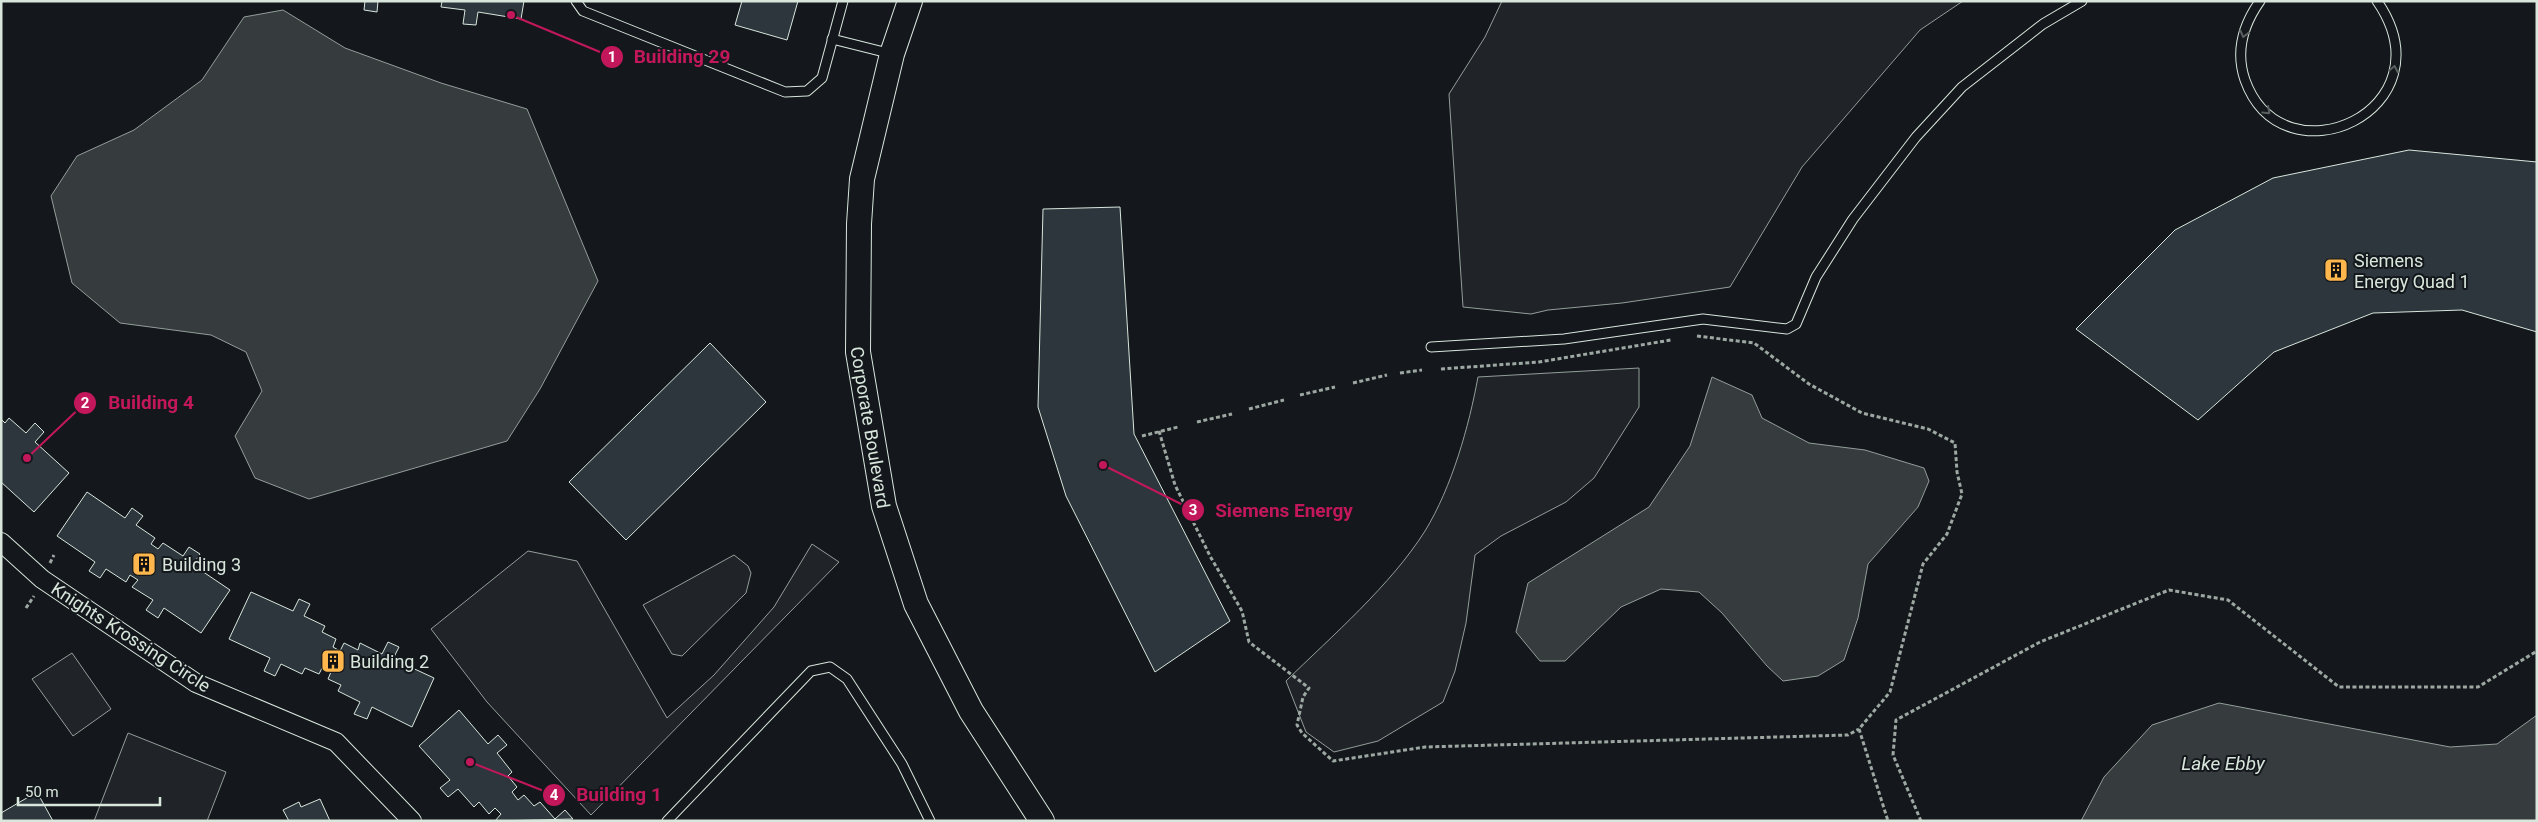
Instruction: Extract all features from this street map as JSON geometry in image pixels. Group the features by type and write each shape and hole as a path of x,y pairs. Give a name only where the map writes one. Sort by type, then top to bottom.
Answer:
{"street":[{"name":"Corporate Boulevard","path":"910,1 892,54 862,179 858,224 858,352 884,506 920,612 970,711 1042,821"},
{"name":"Knights Krossing Circle","path":"1,542 42,579 196,683 336,742 412,821"}],"lane":[{"path":"576,1 583,11 785,92 807,91 822,78 843,1"},
{"path":"1431,347 1564,340 1702,319 1787,329 1796,324 1816,278 1853,218 1916,137 1962,87 2043,24 2082,1"},
{"path":"2260,1 2249,17 2242,34 2240,54 2242,70 2248,88 2258,104 2274,118 2291,127 2313,131 2337,129 2355,122 2372,110 2384,95 2393,76 2396,55 2393,33 2386,15 2377,1"},
{"path":"832,39 892,54"},
{"path":"667,821 811,671 830,667 847,679 902,764 930,821"}],"path":[{"path":"1159,431 1175,485 1210,556 1242,611 1250,642 1271,661 1309,688 1303,697 1297,725 1302,733 1332,761 1424,747 1848,735 1859,729 1890,692 1923,564 1948,534 1962,494 1957,472 1955,443 1928,429 1862,414 1809,384 1754,343 1699,335 1689,337"},
{"path":"1441,369 1539,362 1680,338"},
{"path":"1400,372 1422,370"},
{"path":"1353,382 1387,375"},
{"path":"1300,395 1335,387"},
{"path":"1249,409 1284,400"},
{"path":"1197,422 1232,414"},
{"path":"1142,436 1178,427"},
{"path":"1921,821 1893,754 1896,720 2040,642 2169,590 2228,600 2339,687 2478,687 2537,652"},
{"path":"1859,729 1888,821"}],"shaded area":[{"path":"1502,1 1963,1 1920,30 1802,167 1730,287 1622,303 1548,310 1531,314 1463,307 1449,94 1485,37"},
{"path":"1639,368 1639,407 1594,478 1566,502 1501,536 1475,555 1466,623 1455,671 1443,702 1378,741 1334,752 1306,732 1286,681 1378,590 1411,551 1425,531 1435,514 1458,456 1470,416 1478,377"},
{"path":"812,544 839,562 591,815 487,702 431,629 528,551 577,561 667,718 714,675 774,607"},
{"path":"734,555 748,566 751,573 746,593 682,656 672,654 643,605"},
{"path":"72,653 111,709 73,736 32,679"},
{"path":"128,733 226,772 207,821 94,821"}],"water":[{"path":"283,10 345,48 441,83 527,109 598,281 540,389 507,441 309,499 255,478 235,436 262,391 246,352 211,335 120,323 72,283 51,196 77,156 134,130 202,80 244,17"},
{"path":"1712,377 1752,395 1762,418 1809,443 1865,450 1924,468 1929,481 1918,507 1868,564 1858,618 1844,660 1818,676 1783,681 1767,666 1722,613 1699,592 1661,589 1621,607 1565,661 1540,661 1516,632 1528,583 1649,507 1690,446"},
{"name":"Lake Ebby","path":"2219,703 2450,747 2497,744 2537,715 2537,821 2081,821 2104,777 2152,725"}],"building":[{"path":"365,1 378,1 377,12 364,10"},
{"path":"442,1 524,1 521,19 478,12 476,25 463,24 465,10 441,7"},
{"path":"742,1 798,1 787,40 735,25"},
{"name":"Siemens Energy Quad 1","path":"2409,150 2537,162 2537,332 2462,310 2373,313 2274,352 2198,420 2076,329 2175,230 2273,178"},
{"path":"1120,207 1134,434 1230,621 1155,672 1066,496 1038,407 1043,209"},
{"path":"710,343 766,402 626,540 569,482"},
{"path":"9,418 26,433 35,423 44,432 35,442 69,473 34,512 1,482 1,419 5,423"},
{"name":"Building 3","path":"87,492 125,518 132,508 143,516 136,525 155,538 151,544 158,549 163,543 183,556 189,547 200,554 193,565 230,590 201,633 164,608 158,618 146,610 153,600 132,587 138,580 130,575 126,582 106,569 100,578 89,571 95,562 57,536"},
{"name":"Building 2","path":"251,592 293,611 299,599 310,604 304,616 325,626 322,632 336,639 333,647 340,651 344,643 358,650 360,643 382,654 388,642 399,647 393,659 434,678 412,727 372,707 367,719 354,714 360,702 338,691 341,685 328,679 331,672 322,668 319,674 305,668 302,674 281,664 275,676 264,671 270,658 229,639"},
{"path":"459,710 488,744 498,735 507,745 497,753 512,772 508,776 517,787 512,792 518,800 524,795 534,806 540,802 555,819 565,810 573,819 495,821 501,814 495,808 489,814 479,802 474,807 458,789 448,797 440,788 450,780 419,746"},
{"path":"37,792 53,821 1,821 1,813"},
{"path":"320,799 330,821 289,821 283,810 299,802 301,807"}],"place":[{"name":"Building 29","path":"511,15"},
{"name":"Siemens Energy Quad 1","path":"2336,270"},
{"name":"Building 4","path":"27,458"},
{"name":"Siemens Energy","path":"1103,465"},
{"name":"Building 3","path":"144,564"},
{"name":"Building 2","path":"333,661"},
{"name":"Building 1","path":"470,762"}]}
